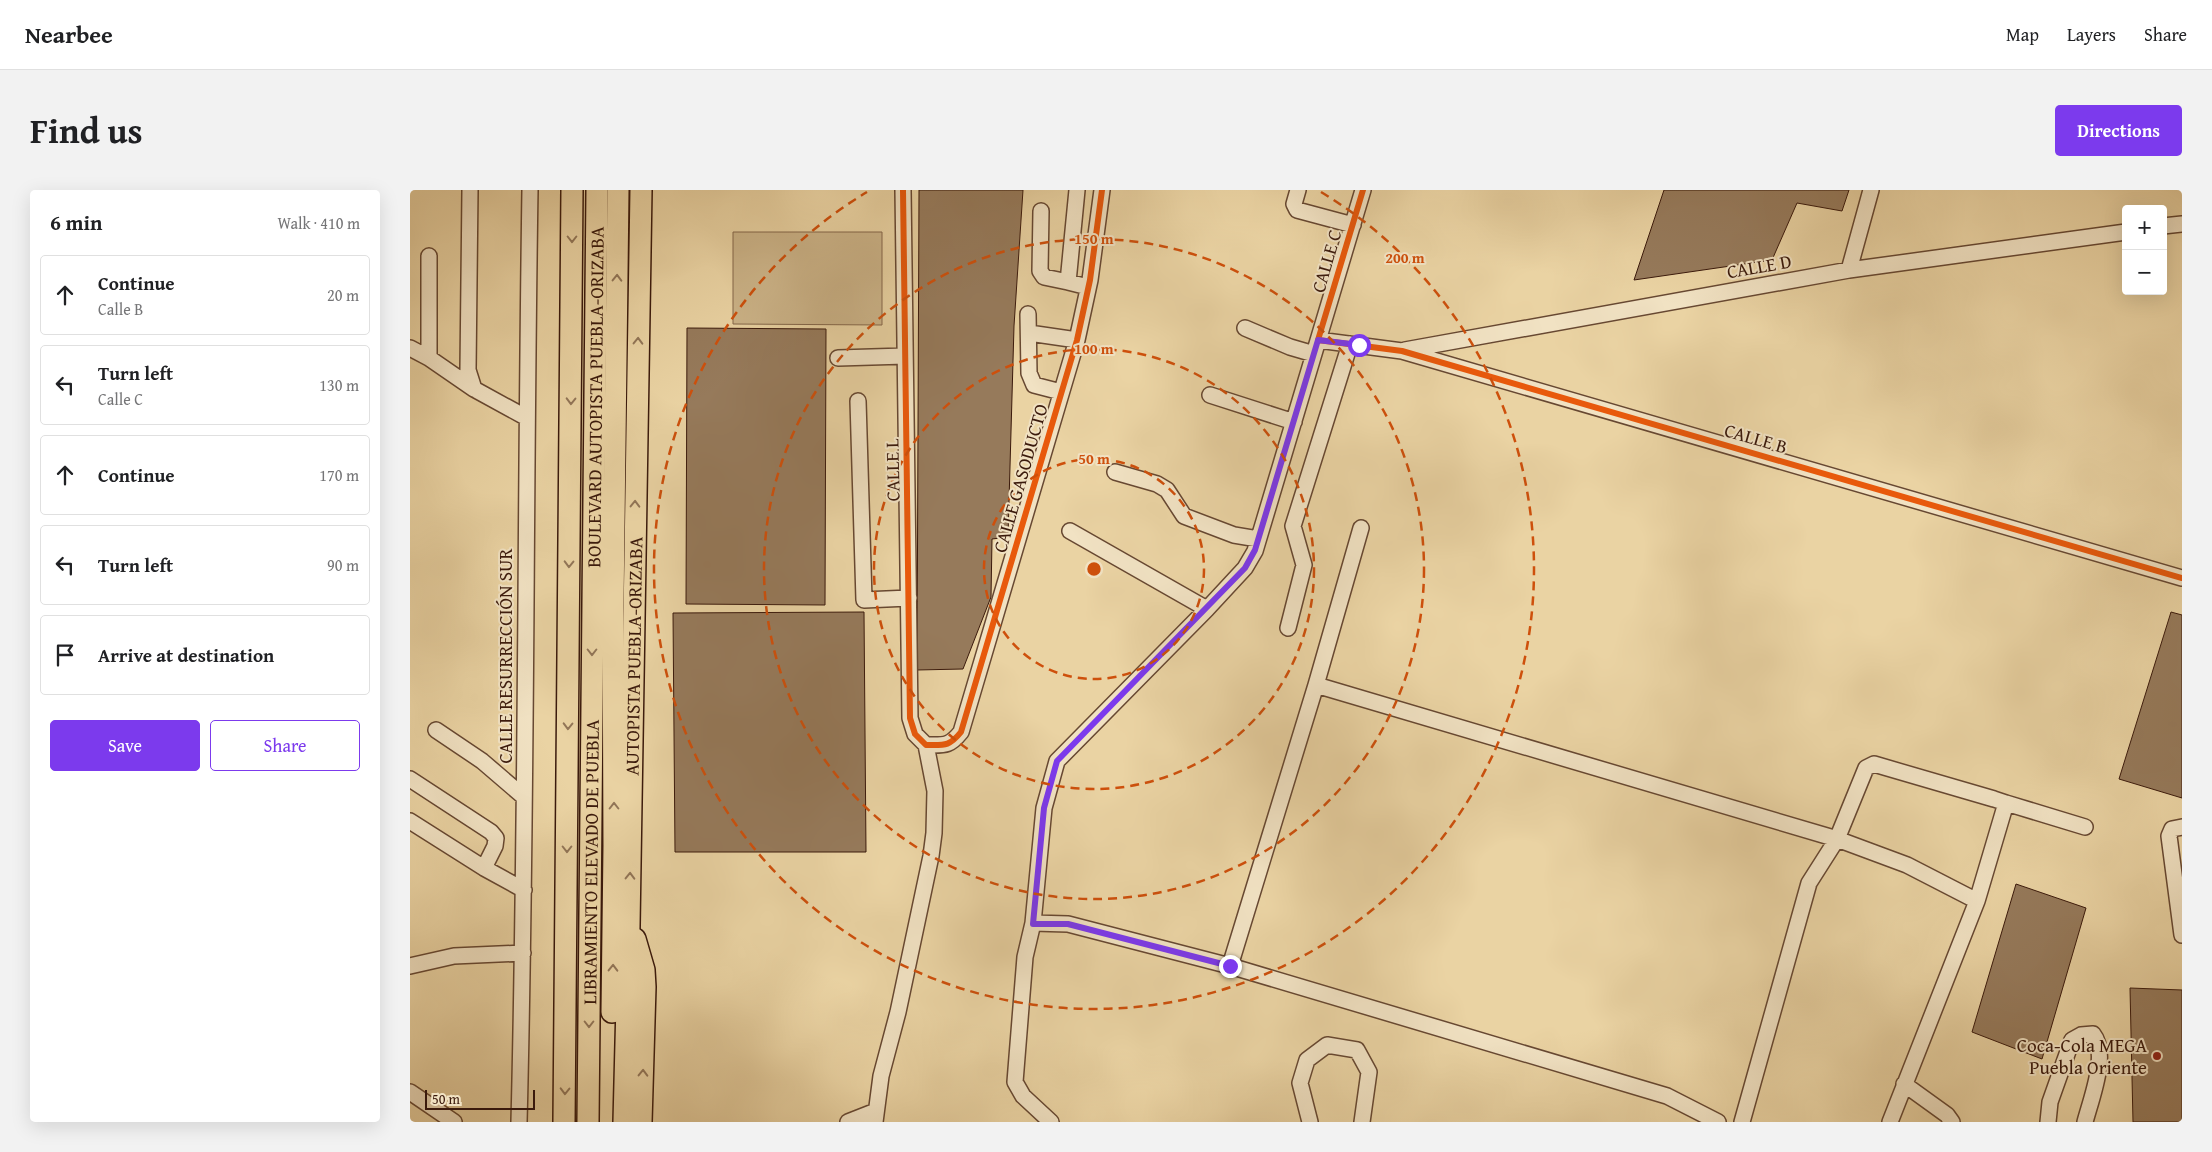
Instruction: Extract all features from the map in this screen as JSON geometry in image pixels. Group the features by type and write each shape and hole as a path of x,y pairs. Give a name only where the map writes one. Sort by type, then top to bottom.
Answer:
{"highway":[{"path":"564,1122 572,190"},
{"name":"BOULEVARD AUTOPISTA PUEBLA-ORIZABA","path":"597,190 602,605"},
{"name":"BOULEVARD AUTOPISTA PUEBLA-ORIZABA","path":"602,605 618,190"},
{"name":"AUTOPISTA PUEBLA-ORIZABA","path":"624,1122 641,190"},
{"name":"LIBRAMIENTO ELEVADO DE PUEBLA","path":"588,1122 602,605"},
{"name":"LIBRAMIENTO ELEVADO DE PUEBLA","path":"602,605 614,846 611,1122"},
{"path":"629,925 641,955 644,979 641,1122"}],"street":[{"path":"470,190 468,370 474,389"},
{"name":"CALLE RESURRECCIÓN SUR","path":"519,1122 524,890 526,418 530,190"},
{"name":"CALLE L","path":"903,190 910,718 915,734 926,745"},
{"path":"1068,282 1077,190"},
{"name":"CALLE GASODUCTO","path":"926,745 944,745 953,742 961,732 1077,340 1088,287 1102,190"},
{"path":"1298,190 1294,204 1297,210 1352,225"},
{"name":"CALLE C","path":"1051,1122 1023,1096 1015,1082 1025,957 1033,924 1044,808 1057,761 1207,610 1245,568 1258,539 1363,190"},
{"path":"1849,270 1871,190"},
{"path":"1041,211 1040,271 1044,277 1088,287"},
{"path":"2167,226 2182,224"},
{"name":"CALLE D","path":"1402,351 1849,270 2122,233"},
{"path":"429,256 430,358"},
{"path":"1028,314 1029,373 1034,385 1061,392"},
{"name":"CALLE B","path":"1245,328 1316,347 1350,344 1402,351 2182,578"},
{"path":"1029,333 1077,340"},
{"path":"1288,628 1304,566 1293,526 1350,344"},
{"path":"410,348 430,358 474,389 526,418"},
{"path":"838,358 906,356"},
{"path":"1210,395 1294,422"},
{"path":"858,401 864,600 909,598"},
{"path":"1116,472 1158,484 1168,490 1184,516 1234,535 1258,539"},
{"path":"1230,966 1316,685 1361,528"},
{"path":"1070,531 1207,610"},
{"path":"1316,685 1837,839 1907,866 1977,901"},
{"path":"436,730 482,761 524,797"},
{"path":"848,1122 876,1116 881,1076 898,1012 931,856 934,833 935,791 926,745"},
{"path":"1742,1122 1810,883 1837,839 1866,768 1874,764 2085,827"},
{"path":"410,779 491,832 496,838 496,846 484,868"},
{"path":"1890,1122 1977,901 2006,804"},
{"path":"410,821 484,868 524,890"},
{"path":"2182,827 2172,829 2169,836 2182,935"},
{"path":"1033,924 1068,924 1230,966 1667,1096 1718,1122"},
{"path":"410,966 454,956 523,954"},
{"path":"2048,1122 2050,1102 2072,1040 2081,1035 2093,1034 2099,1042 2101,1059 2085,1122"},
{"path":"1310,1122 1300,1083 1307,1060 1328,1045 1357,1050 1368,1072 1362,1122"},
{"path":"1904,1084 1947,1115 1952,1122"},
{"path":"410,1092 454,1122"}],"shaded area":[{"path":"733,232 882,232 882,325 733,324"}],"building":[{"path":"919,190 1023,190 1014,326 1008,537 992,539 991,597 963,669 917,670"},
{"path":"1664,190 1849,190 1842,211 1797,203 1772,260 1634,280"},
{"path":"687,328 826,329 825,605 686,604"},
{"path":"864,612 866,852 675,852 673,613"},
{"path":"2171,612 2182,615 2182,798 2119,779"},
{"path":"2016,884 2086,908 2042,1059 1972,1032"},
{"name":"Coca-Cola MEGA Puebla Oriente","path":"2130,988 2182,990 2182,1122 2133,1122"}],"cycle path":[{"path":"903,190 910,718 915,734 926,745 949,743 961,732 1077,340 1090,280 1102,190"},
{"path":"1363,190 1318,340 1402,351 2182,578"}],"place":[{"name":"Coca-Cola MEGA Puebla Oriente","path":"2157,1056"}],"route":[{"path":"1230,966 1068,924 1033,924 1044,808 1057,761 1207,610 1245,568 1255,550 1318,340 1359,345"}]}
